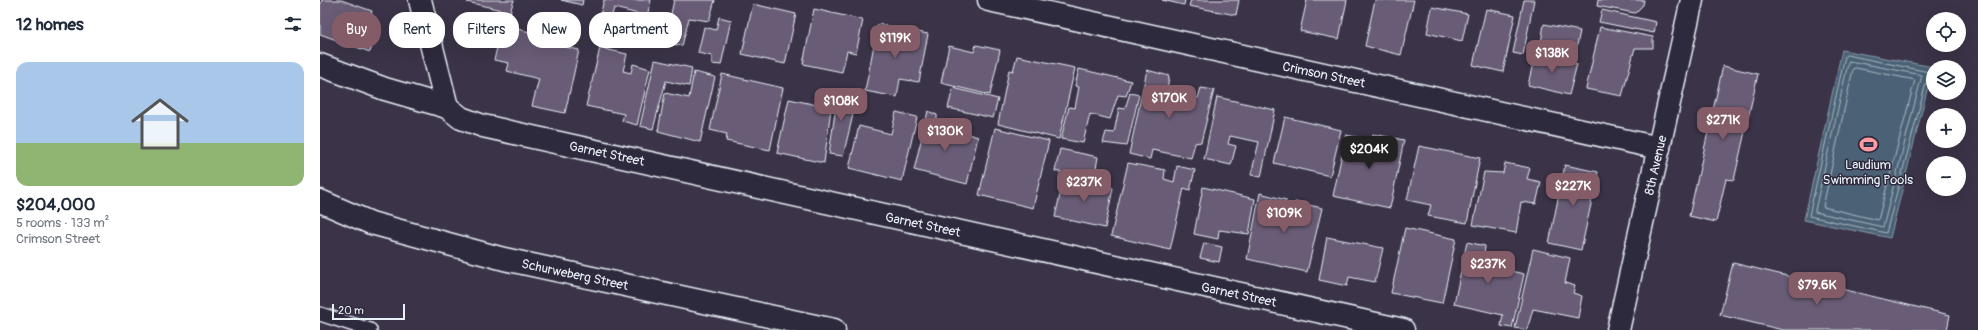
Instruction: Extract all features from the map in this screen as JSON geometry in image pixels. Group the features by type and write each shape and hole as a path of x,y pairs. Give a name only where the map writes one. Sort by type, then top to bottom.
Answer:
{"street":[{"path":"420,0 447,107"},
{"name":"Crimson Street","path":"989,0 1659,148"},
{"name":"8th Avenue","path":"1618,330 1692,0"},
{"name":"Garnet Street","path":"320,65 385,89 447,107 461,118 483,126 1403,330"},
{"name":"Schurweberg Street","path":"320,201 371,223 504,259 834,330"}],"lane":[{"path":"320,314 370,330"}],"water":[{"name":"Laudium Swimming Pools","path":"1842,50 1926,66 1926,95 1890,238 1804,220"}],"building":[{"path":"322,0 341,0 372,11 332,12 332,38 320,34 320,6"},
{"path":"468,0 514,0 510,12 467,2"},
{"path":"561,0 583,0 582,5"},
{"path":"604,0 651,0 648,12 630,12 614,8 613,12 601,12"},
{"path":"674,0 715,0 709,21 689,18 682,46 682,12 671,12"},
{"path":"1162,0 1185,0 1184,5"},
{"path":"1191,0 1239,0 1236,15 1189,6"},
{"path":"1307,0 1347,0 1339,39 1300,31"},
{"path":"1375,0 1414,0 1401,55 1365,46"},
{"path":"1524,0 1534,0 1523,55 1513,53"},
{"path":"1598,0 1644,0 1643,5 1635,13 1597,6"},
{"path":"753,4 796,14 785,64 742,54"},
{"path":"1432,7 1468,14 1462,41 1427,33"},
{"path":"814,9 863,20 856,53 847,51 842,72 803,64"},
{"path":"1486,9 1515,15 1503,72 1473,65"},
{"path":"1602,10 1656,22 1654,33 1599,22"},
{"path":"719,17 731,20 721,65 712,64 712,56 698,53 704,27 716,30"},
{"path":"878,24 928,34 919,82 900,79 897,97 865,91"},
{"path":"1544,24 1580,31 1576,50 1541,43"},
{"path":"1600,27 1653,37 1653,48 1635,48 1622,96 1586,89"},
{"path":"519,29 527,31 527,48 570,48 579,50 565,113 532,106 539,79 507,71 509,63 494,60 497,48 519,48"},
{"path":"976,45 1000,50 990,95 941,83 949,46 974,52"},
{"path":"359,48 371,48 370,52"},
{"path":"600,48 627,54 623,71 631,73 633,64 650,69 637,125 622,121 624,114 586,106"},
{"path":"1535,54 1577,64 1569,95 1528,85"},
{"path":"1017,56 1075,68 1059,139 998,124 1009,70 1013,71"},
{"path":"655,60 692,68 689,86 666,81 653,129 640,126"},
{"path":"1723,66 1758,74 1734,180 1726,179 1716,222 1689,216"},
{"path":"1079,69 1131,81 1126,96 1118,95 1110,119 1090,114 1083,143 1061,139 1069,107 1075,108 1079,87 1075,86"},
{"path":"1147,70 1169,76 1167,91 1198,98 1201,88 1214,90 1201,142 1195,143 1191,158 1152,150 1150,159 1129,154"},
{"path":"694,72 715,77 700,142 658,131 665,93 689,98"},
{"path":"722,74 783,88 770,150 726,141 727,134 710,130"},
{"path":"953,88 998,99 993,118 948,108"},
{"path":"832,92 857,98 843,156 829,154 836,106 829,103"},
{"path":"1130,93 1139,95 1127,146 1103,143 1106,132 1114,133 1119,108 1125,109"},
{"path":"1217,97 1275,110 1261,177 1251,175 1259,142 1230,136 1228,144 1236,146 1231,165 1204,159"},
{"path":"789,99 831,108 824,163 777,153"},
{"path":"928,111 937,115 937,125 978,137 967,184 914,170"},
{"path":"896,112 917,117 902,181 849,168 859,126 891,134"},
{"path":"1285,117 1341,130 1330,176 1274,163"},
{"path":"995,128 1049,141 1033,208 979,195"},
{"path":"1373,134 1404,140 1390,208 1333,196 1346,135 1372,140"},
{"path":"1419,146 1480,158 1467,223 1428,216 1431,205 1407,200"},
{"path":"1060,149 1098,157 1094,180 1055,171"},
{"path":"1128,163 1165,170 1164,179 1174,182 1177,166 1195,170 1190,190 1184,188 1170,250 1111,236"},
{"path":"1505,163 1530,168 1527,179 1541,182 1536,204 1521,202 1516,233 1473,225 1484,172 1503,173"},
{"path":"1565,165 1598,172 1581,250 1549,243"},
{"path":"1064,177 1113,188 1105,228 1055,217"},
{"path":"1203,187 1255,199 1249,234 1219,230 1218,239 1194,234"},
{"path":"1260,193 1286,200 1285,210 1293,212 1295,202 1322,208 1307,272 1247,259"},
{"path":"1405,228 1456,239 1442,303 1391,293"},
{"path":"1327,237 1383,248 1375,282 1349,277 1347,286 1319,280"},
{"path":"1467,242 1485,246 1484,256 1504,261 1502,269 1524,274 1512,328 1501,326 1503,315 1454,304"},
{"path":"1204,243 1222,247 1219,262 1200,258"},
{"path":"1533,249 1570,258 1565,283 1575,286 1573,293 1582,296 1578,318 1533,309 1527,330 1515,328"},
{"path":"1733,263 1950,315 1947,330 1783,330 1720,315"}],"place":[{"name":"Laudium Swimming Pools","path":"1868,145"}]}
